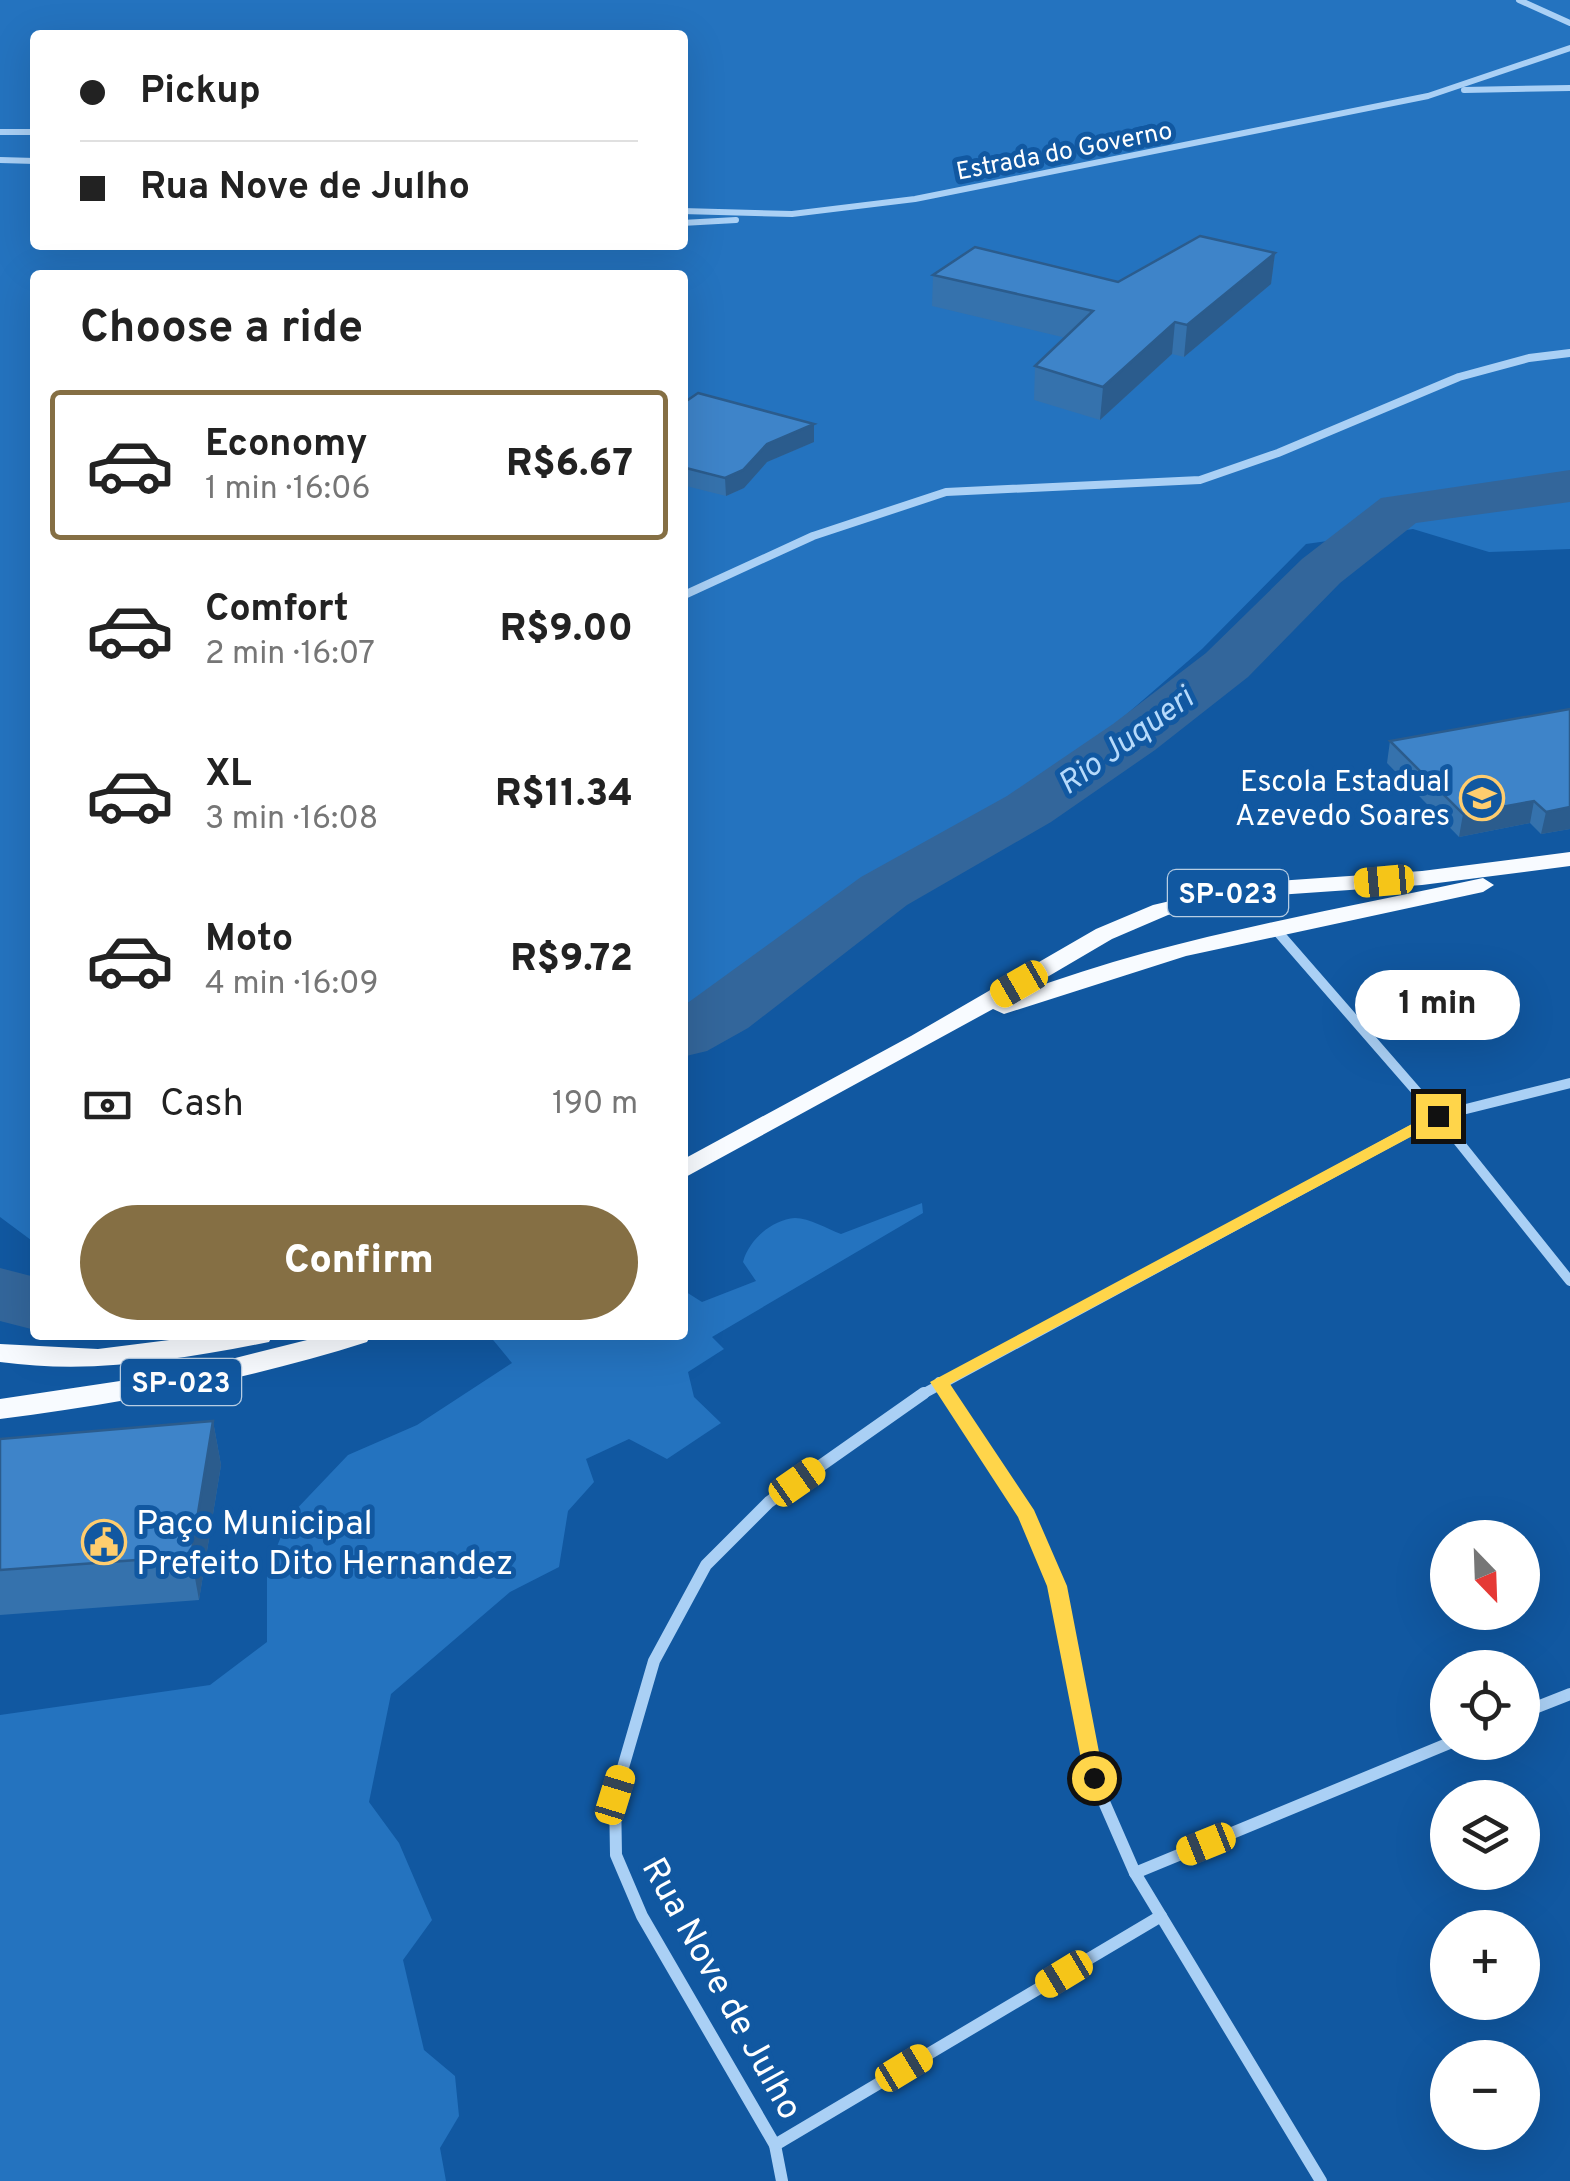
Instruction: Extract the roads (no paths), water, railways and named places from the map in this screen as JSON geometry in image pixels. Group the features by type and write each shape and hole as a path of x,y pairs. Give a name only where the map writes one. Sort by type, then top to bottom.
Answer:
{"main road":[{"name":"SP-023","path":"688,1167 920,1041 1104,934 1161,910 1247,890 1422,878 1570,862"},
{"name":"SP-023","path":"920,1041 1092,973 1570,862"},
{"path":"1277,930 1308,911 1422,878"},
{"name":"SP-023","path":"0,1354 50,1362 148,1357 234,1340"},
{"name":"SP-023","path":"0,1410 138,1392 303,1354 343,1340"}],"street":[{"path":"1519,0 1570,23"},
{"name":"Estrada do Governo","path":"688,210 792,214 915,199 1448,90 1570,48"},
{"name":"Estrada do Governo","path":"1448,90 1570,88"},
{"path":"0,132 30,132"},
{"path":"0,160 30,161"},
{"path":"688,223 792,214"},
{"path":"688,593 813,536 946,492 1200,480 1278,454 1459,377 1529,358 1570,353"},
{"path":"1277,930 1438,1116 1570,1281"},
{"name":"Rua Nove de Julho","path":"782,2181 775,2145 642,1916 616,1855 615,1795 654,1661 706,1566 769,1502 939,1382 1438,1116 1570,1083"},
{"path":"939,1382 1028,1515 1057,1586 1094,1778 1135,1873 1321,2181"},
{"path":"1540,1706 1570,1694"},
{"path":"1135,1873 1430,1751"},
{"path":"775,2145 1161,1916"}],"waterway":[{"name":"Rio Juqueri","path":"688,1033 723,1013 884,891 1029,809 1134,737 1227,665 1321,571 1400,509 1570,486"},
{"name":"Rio Juqueri","path":"0,1294 30,1303"}],"place":[{"name":"Escola Estadual Azevedo Soares","path":"1482,798"},
{"name":"Paço Municipal Prefeito Dito Hernandez","path":"104,1542"}]}
